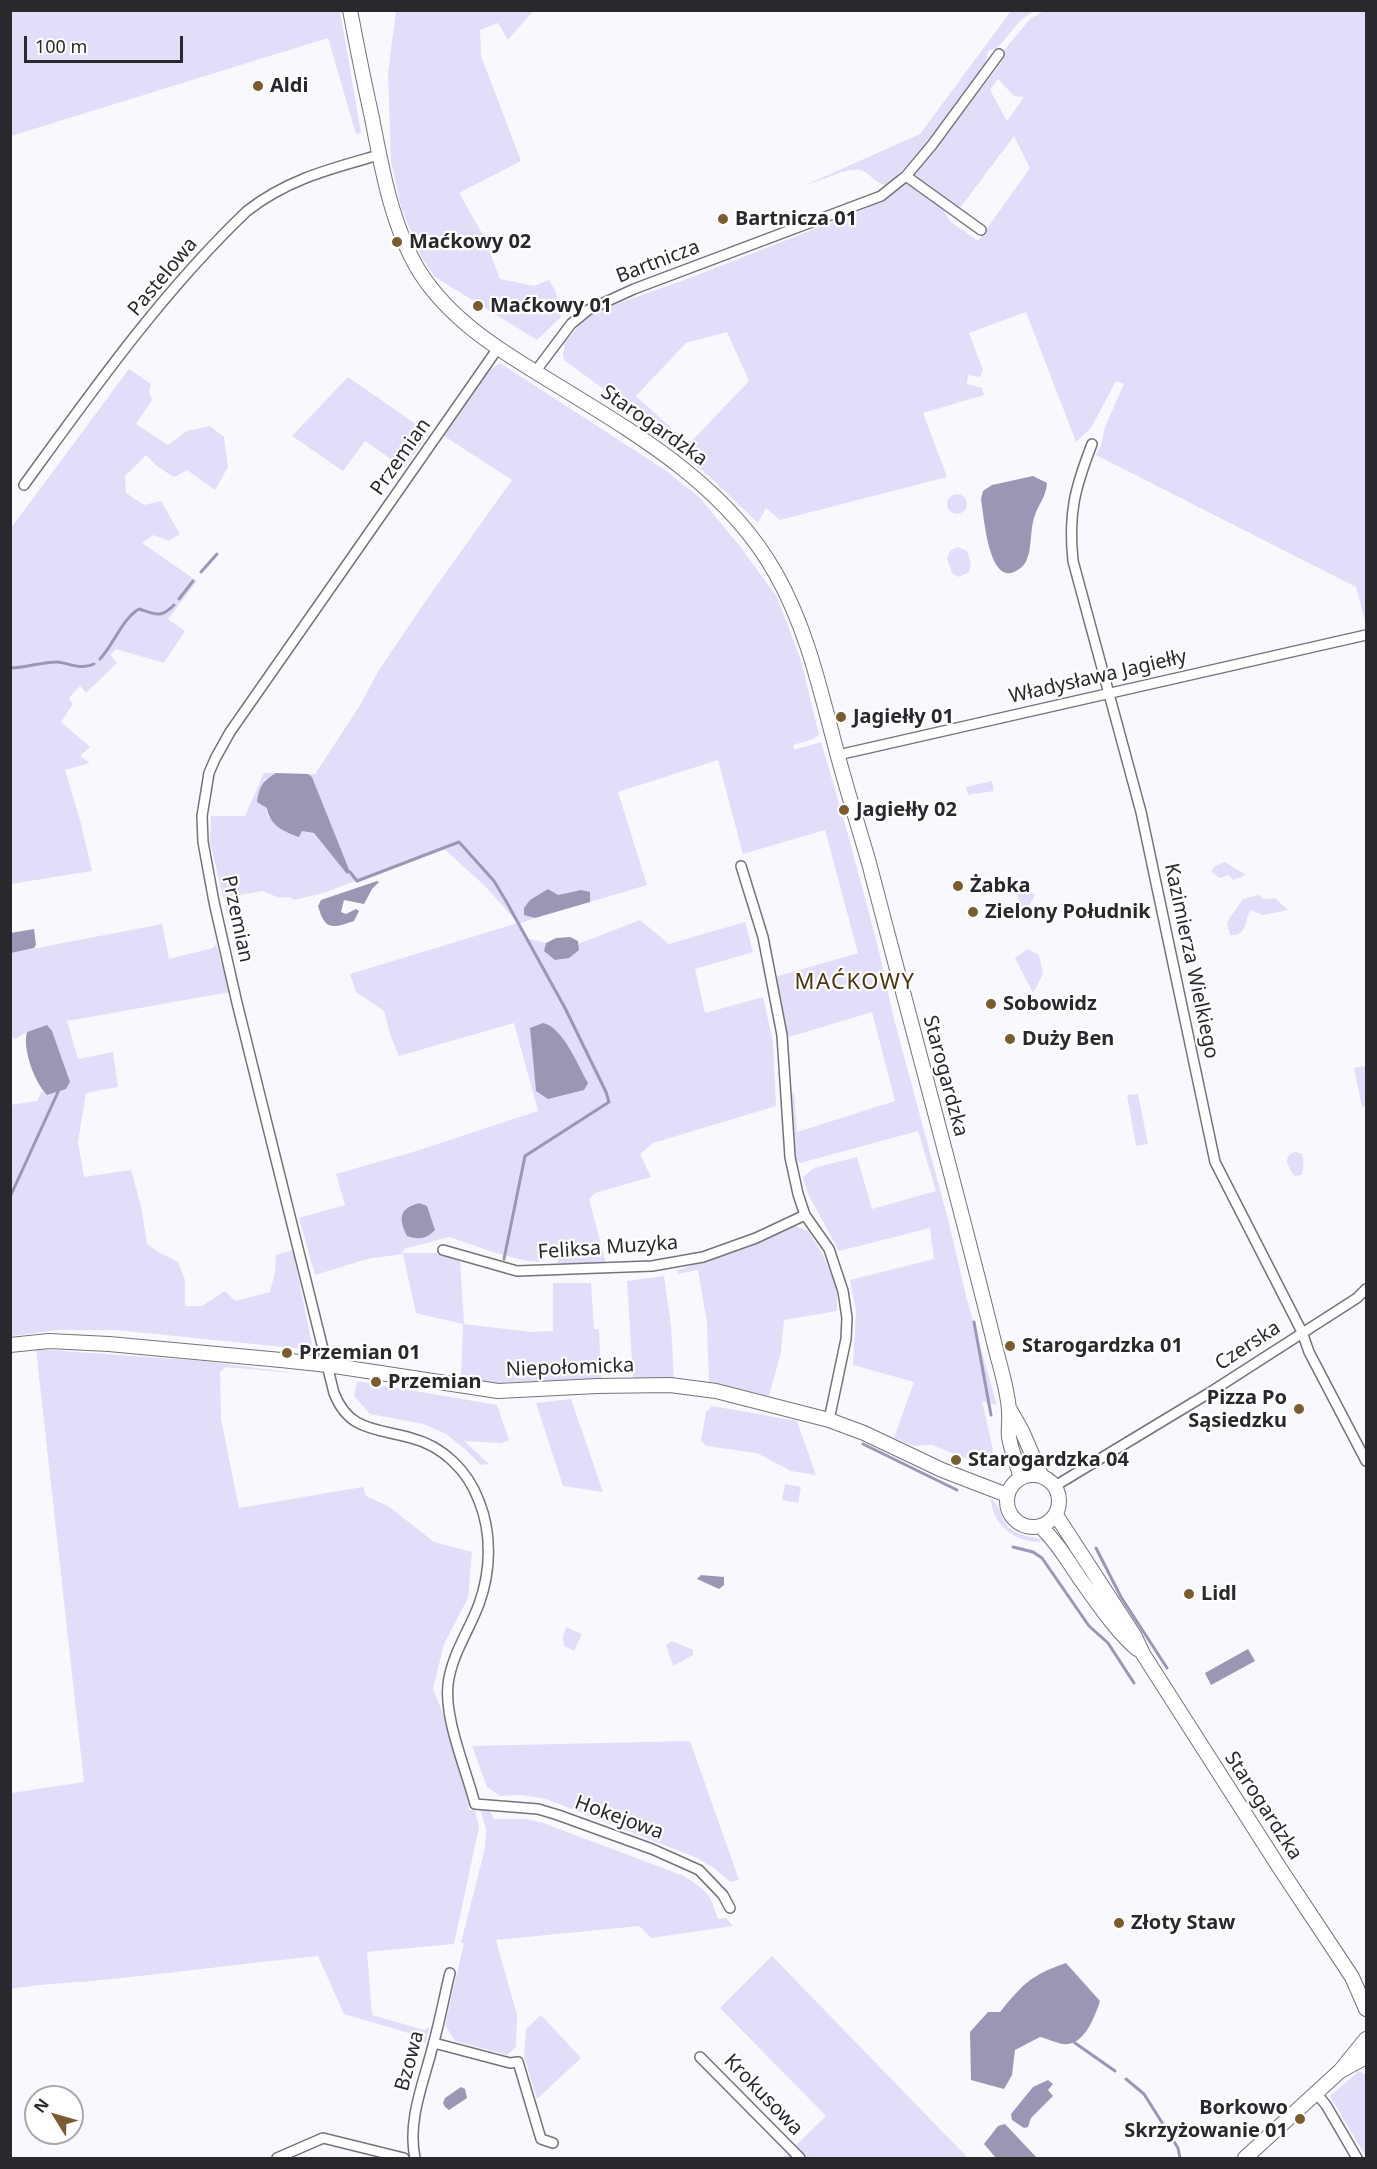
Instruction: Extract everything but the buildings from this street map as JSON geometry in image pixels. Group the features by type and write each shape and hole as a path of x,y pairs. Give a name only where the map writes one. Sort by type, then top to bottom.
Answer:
{"main road":[{"name":"Starogardzka","path":"350,10 379,155 392,206 417,267 436,295 455,314 498,348 670,458 694,476 729,509 750,534 784,589 807,640 859,825 1010,1410 1041,1475"},
{"name":"Niepołomicka","path":"10,1345 49,1341 109,1344 328,1365 498,1391 670,1385 728,1394 829,1420 864,1433 942,1470 1007,1495"},
{"name":"Starogardzka","path":"1010,1410 1009,1436 1021,1478"},
{"path":"1034,1474 1041,1475 1055,1486 1060,1500 1056,1515 1049,1522 1040,1527 1022,1525 1015,1520 1007,1504 1007,1495 1010,1488 1021,1478 1034,1474"},
{"name":"Starogardzka","path":"1056,1515 1291,1886 1352,1977 1366,1992"},
{"name":"Starogardzka","path":"1040,1527 1053,1538 1084,1584 1126,1639 1143,1654"},
{"name":"Starogardzka","path":"1352,1977 1366,2009"},
{"path":"1245,2158 1340,2071 1366,2039"},
{"path":"1340,2071 1366,2057"}],"street":[{"name":"Bartnicza","path":"535,372 571,324 588,310 644,286 881,196 906,176 932,145 999,54"},
{"name":"Pastelowa","path":"24,485 157,308 247,211 263,198 295,181 379,155"},
{"path":"906,176 981,230"},
{"name":"Przemian","path":"475,1804 450,1719 448,1686 452,1663 479,1605 486,1580 488,1540 480,1502 465,1475 453,1461 441,1452 420,1441 383,1433 348,1418 337,1400 285,1200 214,902 203,842 204,805 209,773 230,732 498,348"},
{"name":"Kazimierza Wielkiego","path":"1092,444 1075,489 1071,520 1072,548 1078,582 1141,812 1215,1162 1366,1461"},
{"name":"Władysława Jagiełły","path":"838,755 1366,635"},
{"path":"741,866 763,937 782,1035 790,1156 798,1194 806,1215 830,1250 843,1291 847,1318 846,1338 829,1420"},
{"name":"Feliksa Muzyka","path":"443,1250 518,1271 652,1266 703,1257 756,1239 806,1215"},
{"name":"Czerska","path":"1055,1486 1209,1393 1357,1298 1366,1289"},
{"name":"Hokejowa","path":"475,1804 538,1809 652,1849 699,1870 723,1895 730,1908"},
{"name":"Bzowa","path":"415,2158 414,2114 434,2043 450,1973"},
{"path":"434,2043 510,2063 518,2062 541,2139 553,2143"},
{"name":"Krokusowa","path":"700,2057 800,2158"},
{"path":"1316,2093 1326,2105 1357,2158"},
{"path":"277,2158 323,2138 404,2158"}],"shaded area":[{"path":"11,10 340,11 361,133 356,134 328,38 11,136"},
{"path":"396,11 533,11 508,40 498,23 480,30 481,56 521,161 459,193 483,235 500,279 534,286 549,280 556,292 561,317 537,340 435,277 422,258 401,207 391,161 388,73"},
{"path":"1011,11 1034,11 1021,20 997,48 988,51 985,65 925,147 887,185 857,170 843,172 808,184 920,134"},
{"path":"1044,11 1366,11 1366,625 1356,587 1096,455 1105,427 1124,384 1116,381 1091,428 1076,442 1026,312 969,333 983,370 980,377 968,375 967,384 982,388 984,395 923,413 947,477 780,520 766,508 758,523 709,476 682,455 688,443 749,381 727,332 686,343 636,396 680,436 671,446 653,434 605,390 564,360 565,346 563,344 586,318 603,309 687,279 858,212 880,202 907,181 938,202 951,222 978,241 1030,168 1014,136 960,208 914,178 913,174 960,110 968,106 1001,63 1004,51 1030,19","holes":["998,79 1014,96 1024,97 1007,121 990,90"]},
{"path":"500,363 665,470 699,497 739,545 777,597 801,661 819,735 793,745 794,750 821,742 878,947 894,1019 949,1223 966,1296 997,1405 982,1401 993,1450 987,1467 932,1445 913,1446 894,1438 914,1382 853,1365 856,1311 850,1280 934,1259 930,1228 839,1251 808,1194 803,1177 814,1168 857,1157 872,1209 936,1191 918,1131 800,1163 796,1159 791,1098 794,1092 797,1132 895,1101 872,1012 786,1038 775,977 858,953 825,830 743,854 718,760 618,792 647,885 590,902 589,892 572,891 550,901 530,917 535,918 518,924 526,938 546,943 544,951 579,950 578,944 640,920 669,944 745,922 753,952 695,969 705,1013 763,997 773,1042 776,1106 653,1143 640,1154 651,1177 595,1193 589,1199 606,1263 558,1263 557,1254 547,1252 540,1252 539,1262 527,1261 449,1237 404,1249 403,1253 436,1253 460,1261 464,1324 531,1332 553,1331 553,1283 591,1283 594,1329 599,1329 601,1379 497,1383 461,1379 463,1324 416,1313 403,1254 367,1259 315,1275 299,1218 345,1205 336,1174 413,1152 538,1111 514,1023 399,1056 384,1011 356,992 350,974 518,923 485,886 443,848 323,893 294,900 290,897 279,898 263,891 240,895 236,898 239,911 227,913 225,905 233,903 231,896 223,897 210,842 211,816 245,816 264,773 276,773 264,780 268,817 302,831 314,833 350,872 312,777 308,774 315,774 359,707 379,670 512,480 444,436 486,372"},
{"path":"129,369 151,384 149,392 152,400 136,424 168,445 187,431 210,426 224,437 228,467 215,490 187,470 174,477 158,467 146,455 125,476 126,493 144,505 161,501 180,534 169,541 153,535 142,543 197,581 168,619 185,631 164,663 116,649 110,655 117,663 86,693 80,686 69,698 73,704 61,722 90,747 80,756 90,763 65,770 92,871 11,884 11,528"},
{"path":"348,377 423,429 424,440 404,468 365,441 343,471 292,436"},
{"path":"1033,476 1047,483 1034,518 1029,554 1020,568 1014,572 1005,573 998,567 989,546 981,499 983,491 992,485"},
{"path":"957,494 964,497 967,504 964,511 957,514 950,511 947,504 950,497"},
{"path":"958,547 967,551 971,564 969,572 959,577 952,573 947,559 950,551"},
{"path":"276,773 308,774 312,777 350,872 347,874 314,833 302,831 299,837 283,830 274,824 267,808 257,802 262,784"},
{"path":"992,781 994,791 968,795 966,787"},
{"path":"1225,862 1246,875 1233,880 1229,875 1220,878 1211,872 1215,866"},
{"path":"379,882 372,889 364,904 344,900 341,912 346,914 356,909 359,911 354,921 330,926 323,920 318,906 321,900"},
{"path":"1015,884 1035,895 1025,913 1019,903"},
{"path":"548,889 558,895 581,890 590,892 590,902 535,918 524,915 524,908 530,900"},
{"path":"1259,895 1264,899 1275,898 1288,910 1263,915 1250,910 1242,931 1236,935 1230,935 1227,922 1243,899"},
{"path":"162,924 169,959 213,948 216,944 230,992 67,1021 78,1059 113,1052 118,1087 86,1093 78,1142 84,1177 131,1170 141,1206 147,1244 178,1262 185,1280 185,1306 202,1306 225,1291 235,1301 270,1292 276,1255 293,1250 313,1350 116,1330 59,1330 11,1336 10,1105 37,1101 42,1091 47,1095 66,1089 27,1032 15,1039 11,1036 11,953"},
{"path":"34,929 36,945 34,948 11,953 11,933"},
{"path":"570,937 578,941 579,950 569,958 555,960 544,951 546,943 556,938"},
{"path":"1028,949 1039,955 1043,974 1033,993 1015,958"},
{"path":"543,1023 557,1032 569,1048 588,1083 584,1090 548,1099 536,1091 530,1028"},
{"path":"47,1025 52,1031 70,1082 66,1089 47,1095 42,1090 31,1065 26,1039 27,1032"},
{"path":"1365,1066 1366,1106 1362,1107 1354,1068"},
{"path":"1138,1094 1148,1144 1136,1146 1127,1095"},
{"path":"1295,1152 1302,1154 1303,1171 1301,1175 1294,1176 1287,1159"},
{"path":"419,1203 427,1206 435,1230 425,1237 415,1238 407,1236 402,1215 407,1208"},
{"path":"795,1226 808,1231 823,1255 837,1288 837,1311 784,1320 781,1352 769,1396 709,1384 707,1323 698,1270 677,1274 678,1270 754,1244"},
{"path":"664,1276 671,1326 674,1378 633,1378 627,1281"},
{"path":"36,1349 204,1361 303,1374 226,1367 220,1372 221,1419 239,1508 363,1487 366,1496 388,1506 434,1542 472,1552 468,1598 444,1644 433,1689 446,1721 461,1774 463,1774 469,1810 475,1810 479,1827 454,1944 367,1952 372,2015 424,2030 430,2027 425,2044 422,2037 344,2014 318,1956 11,1989 11,1793 84,1782"},
{"path":"357,1381 497,1405 509,1440 501,1443 464,1441 489,1464 481,1465 446,1434 424,1424 370,1414 354,1396"},
{"path":"571,1399 603,1492 563,1486 536,1403"},
{"path":"712,1406 797,1421 816,1475 791,1471 757,1453 706,1446 701,1440 706,1412"},
{"path":"785,1484 801,1487 798,1503 782,1500"},
{"path":"991,1499 1010,1529 1019,1534 1046,1541 1026,1540 1009,1532 996,1518"},
{"path":"701,1575 724,1577 724,1585 719,1589 697,1579"},
{"path":"566,1627 582,1634 574,1651 564,1646 563,1637"},
{"path":"672,1641 693,1650 693,1655 673,1666 666,1645"},
{"path":"1248,1649 1255,1661 1211,1685 1205,1673"},
{"path":"690,1741 739,1880 730,1882 714,1868 695,1857 546,1799 521,1795 500,1796 487,1787 472,1746"},
{"path":"480,1809 489,1810 494,1819 526,1819 543,1823 684,1876 707,1893 718,1919 726,1918 733,1926 651,1938 639,1926 496,1940 517,2015 516,2047 507,2055 455,2041 445,2025 464,1943 461,1943 485,1848 486,1829"},
{"path":"772,1956 968,2158 783,2158 826,2116 720,2008"},
{"path":"1066,1963 1100,2001 1092,2022 1083,2036 1070,2044 1040,2037 1015,2050 1012,2075 1004,2089 971,2080 970,2032 988,2012 1000,2012 1028,1981"},
{"path":"541,2015 581,2058 537,2099 524,2057 526,2029"},
{"path":"1359,2071 1366,2075 1366,2157 1330,2096"},
{"path":"1048,2080 1053,2084 1048,2090 1053,2096 1031,2118 1028,2127 1024,2128 1012,2120 1011,2114 1033,2087"},
{"path":"461,2087 465,2089 467,2098 449,2110 443,2103 445,2098"},
{"path":"1005,2124 1037,2158 996,2158 984,2144 998,2126"}],"waterway":[{"path":"201,572 217,554"},
{"path":"179,599 193,581"},
{"path":"100,659 133,613 139,609 161,614 174,605"},
{"path":"10,668 53,662 81,667 94,664"},
{"path":"350,872 357,881 459,842 494,881 506,901 565,1008 606,1092 609,1102 525,1156 504,1259"},
{"path":"10,1197 58,1092"},
{"path":"974,1322 991,1415"},
{"path":"863,1444 957,1490"},
{"path":"1013,1547 1033,1552 1042,1558 1089,1626 1108,1643 1134,1683"},
{"path":"1096,1548 1121,1597 1167,1668"},
{"path":"1075,2043 1115,2071"},
{"path":"1126,2079 1144,2094 1178,2148 1180,2158"}],"place":[{"name":"Aldi","path":"258,86"},
{"name":"Bartnicza 01","path":"723,219"},
{"name":"Maćkowy 02","path":"397,242"},
{"name":"Maćkowy 01","path":"478,306"},
{"name":"Jagiełły 01","path":"841,717"},
{"name":"Jagiełły 02","path":"844,810"},
{"name":"Żabka","path":"958,886"},
{"name":"Zielony Południk","path":"973,912"},
{"name":"Sobowidz","path":"991,1004"},
{"name":"Duży Ben","path":"1010,1039"},
{"name":"Starogardzka 01","path":"1010,1346"},
{"name":"Przemian 01","path":"287,1353"},
{"name":"Przemian","path":"376,1382"},
{"name":"Pizza Po Sąsiedzku","path":"1299,1409"},
{"name":"Starogardzka 04","path":"956,1460"},
{"name":"Lidl","path":"1189,1594"},
{"name":"Złoty Staw","path":"1119,1923"},
{"name":"Borkowo Skrzyżowanie 01","path":"1300,2119"}],"district":[{"name":"MAĆKOWY","path":"855,983"}]}
